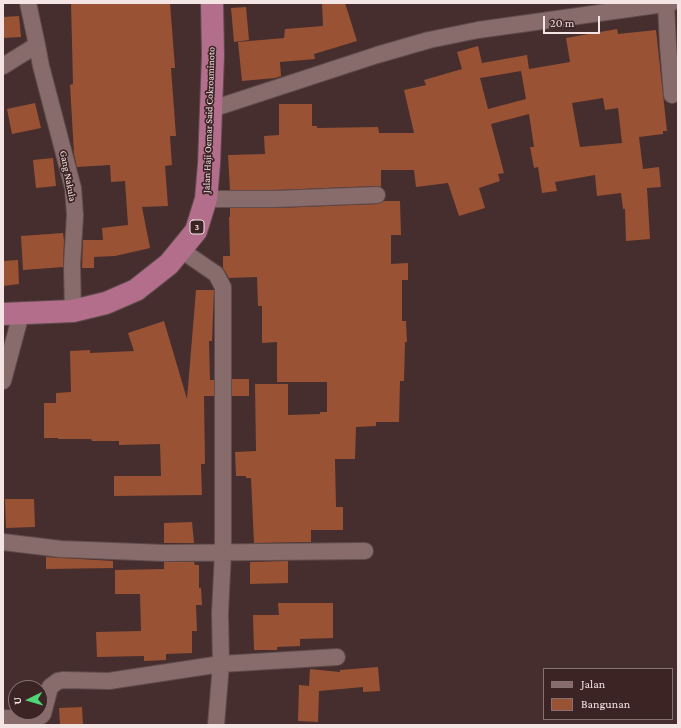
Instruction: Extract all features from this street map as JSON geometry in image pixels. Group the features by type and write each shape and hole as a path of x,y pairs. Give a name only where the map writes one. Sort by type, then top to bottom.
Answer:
{"highway":[{"name":"Jalan Haji Oemar Said Cokroaminoto","path":"12,314 72,311 106,303 136,290 169,264 196,231 206,200 212,109 212,3"}],"street":[{"name":"Gang Nakula","path":"28,3 38,45 41,66 73,188 75,215 72,265 72,311"},
{"path":"212,109 376,55 429,40 478,30 668,3 668,46 672,95"},
{"path":"3,66 38,45"},
{"path":"206,200 377,195"},
{"path":"181,250 216,274 223,287 223,552 220,613 221,664 216,725"},
{"path":"3,381 12,314"},
{"path":"3,542 61,549 165,554 365,551"},
{"path":"3,718 31,719 41,716 43,714 50,687 58,681 109,681 221,664 337,657"}],"building":[{"path":"71,3 170,3 175,68 171,68 176,136 170,136 172,165 165,166 168,206 142,207 150,248 115,256 94,257 94,268 82,268 83,240 103,240 102,228 128,225 125,181 111,182 110,165 77,167 74,154 70,85 73,84"},
{"path":"322,3 345,3 357,41 314,54 315,59 280,62 281,76 275,78 242,81 238,42 284,38 285,29 323,26"},
{"path":"246,7 249,40 234,42 231,8"},
{"path":"19,16 21,37 3,38 3,17"},
{"path":"617,29 618,34 656,30 667,131 663,131 663,134 639,137 643,169 659,167 661,187 647,188 650,239 626,241 625,209 623,209 621,193 597,196 595,175 555,182 557,191 542,193 538,167 534,168 530,147 534,147 529,114 491,124 504,173 498,174 500,181 479,188 485,208 459,216 448,183 416,187 414,170 381,170 381,187 230,190 228,155 265,154 264,136 279,135 279,104 312,104 312,126 317,126 317,128 378,127 379,133 414,133 404,90 426,85 424,80 462,69 457,52 478,46 482,63 527,55 529,69 570,62 566,38","holes":["521,71 526,99 488,109 480,78","603,98 605,110 618,108 622,143 580,147 572,103"]},
{"path":"35,103 41,128 12,134 7,109"},
{"path":"53,158 56,186 36,188 33,160"},
{"path":"384,201 400,201 401,235 391,235 391,264 408,263 408,280 402,280 402,321 406,321 407,342 405,342 404,381 400,381 399,422 376,422 376,426 356,427 355,459 335,459 336,507 343,507 343,530 311,530 311,542 254,543 251,478 246,478 246,476 236,476 235,452 256,451 255,384 288,384 288,415 320,414 320,412 327,412 327,382 277,382 277,342 262,343 262,306 258,306 257,277 229,278 223,268 223,256 230,256 230,208 276,208 377,204"},
{"path":"63,233 63,267 23,270 21,236"},
{"path":"18,260 19,284 3,286 3,261"},
{"path":"196,290 214,290 212,341 209,341 210,380 214,380 214,396 204,396 205,464 201,464 202,495 114,496 114,476 161,476 160,444 119,445 119,441 44,438 44,403 56,403 56,393 71,392 70,351 90,350 90,353 134,351 128,333 164,321 187,399"},
{"path":"232,379 249,379 249,396 232,396"},
{"path":"5,499 34,499 35,527 6,528"},
{"path":"192,522 194,543 164,543 164,523"},
{"path":"46,557 113,561 113,568 46,569"},
{"path":"288,561 288,583 250,584 250,562"},
{"path":"164,562 194,562 195,565 199,565 199,588 201,588 202,605 196,605 197,631 192,631 192,653 166,654 166,660 144,661 144,656 97,657 96,632 141,631 140,594 115,594 115,570 164,569"},
{"path":"278,603 333,603 333,638 300,639 300,646 277,647 277,650 254,650 253,615 279,615"},
{"path":"378,667 380,691 363,692 363,687 319,691 318,722 298,721 299,685 309,686 310,669 340,672 340,670"},
{"path":"82,707 83,725 60,725 59,708"}]}
